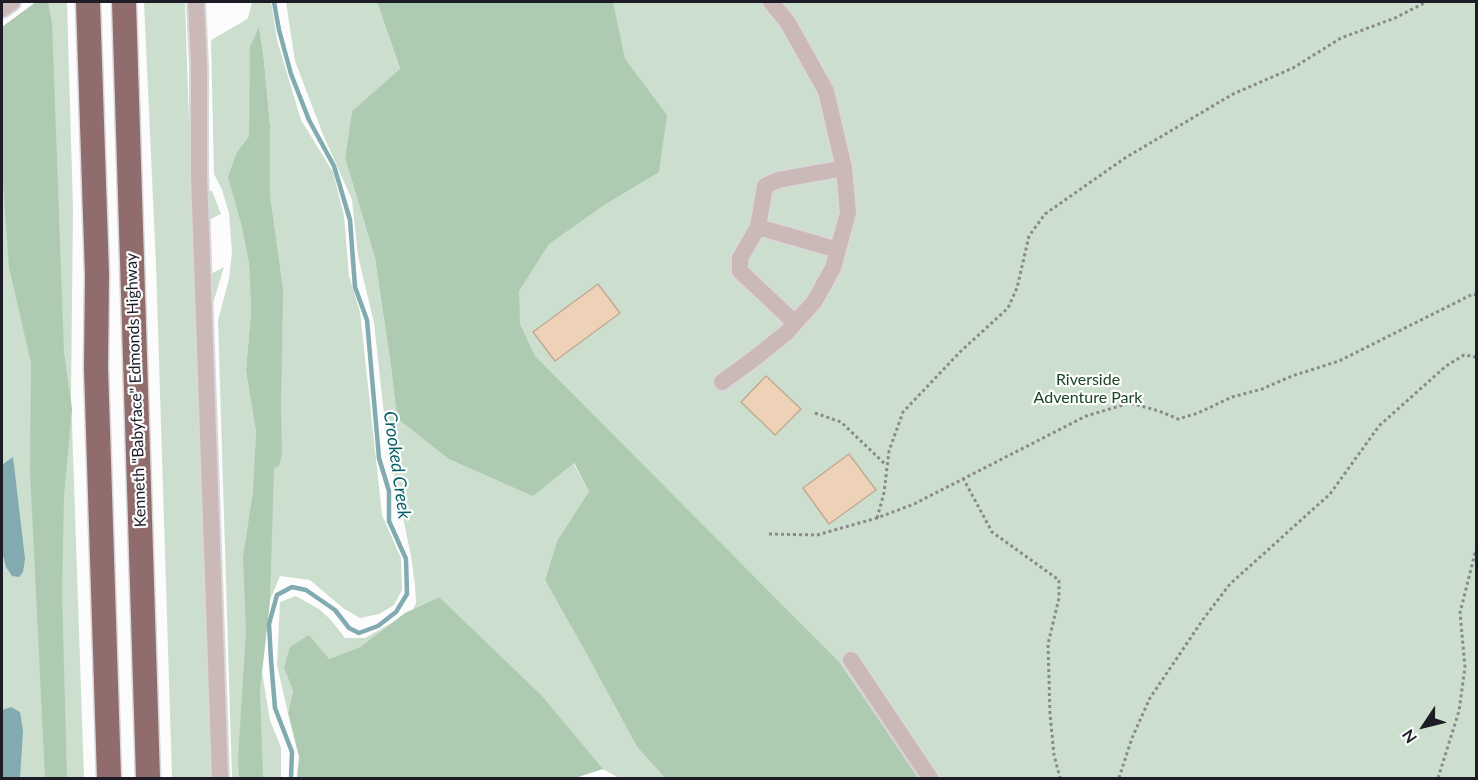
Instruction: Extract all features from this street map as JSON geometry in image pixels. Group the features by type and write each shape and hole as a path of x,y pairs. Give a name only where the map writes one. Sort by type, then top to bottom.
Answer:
{"highway":[{"path":"88,2 97,275 96,368 109,778"},
{"name":"Kenneth \"Babyface\" Edmonds Highway","path":"124,2 148,778"}],"street":[{"path":"2,9 12,2"},
{"path":"196,2 199,175 220,778"},
{"path":"722,382 755,358 795,323 814,302 833,268 848,213 844,168 826,91 788,22 771,2"},
{"path":"795,323 740,271 740,258 758,227 765,186 778,180 844,168"},
{"path":"758,227 838,250"},
{"path":"850,660 930,778"}],"path":[{"path":"877,518 884,493 886,465 903,412 960,352 1008,308 1017,288 1029,236 1045,214 1125,158 1233,94 1293,68 1341,38 1395,18 1426,2"},
{"path":"769,534 817,535 877,518 914,504 1086,416 1130,403 1178,419 1198,413 1232,397 1262,389 1292,376 1339,361 1476,294"},
{"path":"1119,778 1132,738 1150,698 1230,584 1330,494 1379,426 1446,366 1464,355 1476,357"},
{"path":"815,413 842,422 886,465"},
{"path":"963,478 992,532 1059,580 1059,598 1048,644 1050,714 1054,755 1060,778"},
{"path":"1438,778 1459,711 1465,667 1460,613 1476,549"}],"green space":[{"path":"36,2 67,2 73,208 71,395 84,778 2,778 2,27"},
{"path":"36,2 48,2 52,23 64,353 72,409 64,496 62,593 67,778 45,778 30,471 31,363 9,267 2,169 2,27"},
{"path":"144,2 185,2 211,778 172,778 156,265"},
{"path":"252,2 271,2 277,40 301,120 333,172 344,216 349,276 360,312 382,515 401,558 402,590 394,605 379,614 360,618 343,608 310,580 280,576 270,600 262,672 270,720 281,748 281,778 232,778 218,320 229,279 232,252 229,213 214,174 211,40 248,18","holes":["259,28 270,126 270,196 282,454 255,464 256,432 246,371 251,311 249,264 241,223 237,152 249,136 250,104"]},
{"path":"286,2 377,2 400,70 352,111 345,158 375,258 397,418 573,463 589,491 557,541 545,580 637,747 665,778 619,778 597,766 439,597 413,609 416,603 411,556 387,441 374,323 358,256 352,200 322,132 295,61"},
{"path":"377,2 613,2 625,59 667,115 659,172 604,205 549,244 519,291 520,324 535,356 839,662 919,778 665,778 637,747 545,580 557,541 589,491 574,463 533,496 449,459 397,418 375,258 345,158 352,111 400,69"},
{"name":"Riverside Adventure Park","path":"525,2 1476,2 1476,778 902,778 499,319"},
{"path":"259,27 270,126 270,196 283,290 282,454 279,466 274,468 270,600 260,690 263,778 239,778 238,759 246,631 243,557 253,492 256,432 246,371 251,311 249,264 241,223 228,177 237,152 249,136 250,47"},
{"path":"207,190 212,191 221,214 211,219 208,218"},
{"path":"224,267 211,310 211,274"},
{"path":"296,596 319,609 345,638 365,638 393,622 360,647 329,659 284,668 293,691 288,713 277,665 280,602"},
{"path":"439,597 541,695 603,769 575,778 297,778 299,757 288,713 293,691 284,668 290,647 309,635 329,659 360,647 405,613"}],"water":[{"path":"13,457 25,559 23,572 19,577 12,576 6,567 2,552 2,465"},
{"path":"11,707 20,712 23,731 20,778 2,778 2,710"}],"building":[{"path":"598,284 620,313 555,361 533,332"},
{"path":"766,376 801,409 775,435 741,402"},
{"path":"849,454 876,490 829,524 803,488"}],"waterway":[{"name":"Crooked Creek","path":"274,2 291,74 309,120 334,166 350,220 355,287 367,320 379,458 389,491 389,521 406,559 407,594 396,612 378,626 359,633 349,628 335,610 306,590 292,587 277,595 269,624 271,660 275,708 292,752 291,778"}]}
